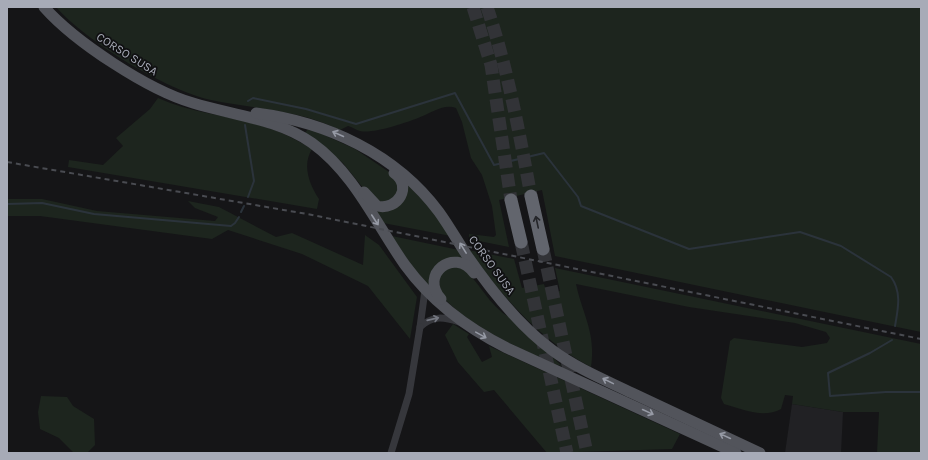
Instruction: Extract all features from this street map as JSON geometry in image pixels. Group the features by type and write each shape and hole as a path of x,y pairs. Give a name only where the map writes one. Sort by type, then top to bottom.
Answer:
{"highway":[{"path":"531,196 543,249"},
{"path":"511,200 520,242"}],"main road":[{"name":"CORSO SUSA","path":"44,7 73,35 131,73 168,94 206,107 290,130 312,143 331,159 350,182 405,265 425,290 463,323 507,348 736,453"},
{"name":"CORSO SUSA","path":"206,107 265,114 315,125 360,145 400,172 427,198 438,211 478,271 506,306 538,339 566,360 608,382 760,453"},
{"path":"331,159 348,171 372,203 382,207 394,204 403,192 401,179 370,155 360,145"},
{"path":"463,323 457,312 440,298 434,288 436,274 447,263 458,261 471,268 491,296 506,306"}],"street":[{"path":"391,453 409,394 425,290"},
{"path":"420,327 427,320 438,318 463,323"}],"shaded area":[{"path":"56,7 921,7 921,332 555,256 542,190 499,200 509,247 469,239 469,234 494,237 496,235 492,206 482,175 471,158 462,122 456,108 442,108 397,125 381,130 366,132 358,131 348,126 340,130 325,123 293,114 211,100 193,95 172,86 128,63 87,35"},
{"path":"158,98 185,108 252,123 271,129 289,136 312,149 307,161 307,168 312,187 319,199 317,209 68,167 69,160 103,165 123,146 116,138 150,109"},
{"path":"309,128 355,149 394,175 400,191 386,205 368,194 343,163 304,134"},
{"path":"404,180 432,209 451,236 383,223 372,206 388,211"},
{"path":"7,199 42,199 97,211 215,221 218,217 195,208 188,201 219,207 276,237 292,233 363,265 365,235 379,245 417,297 410,339 368,286 302,254 228,230 212,239 40,216 7,216"},
{"path":"392,236 459,250 468,263 449,260 432,290 413,268"},
{"path":"468,250 514,259 522,288 544,284 547,294 560,291 555,268 921,344 921,453 877,453 879,412 843,412 792,404 793,396 785,395 781,409 774,412 753,412 724,404 721,398 730,341 734,338 802,347 827,343 830,338 826,332 795,323 689,307 576,284 588,324 592,344 591,367 555,344 523,316 494,284"},
{"path":"460,266 473,279 490,301 511,318 562,366 554,364 493,334 451,305 439,293 440,273 446,268"},
{"path":"453,324 469,334 467,337 482,362 492,357 489,346 680,434 672,449 547,453 494,390 484,392 458,362 445,335"},
{"path":"41,396 67,397 73,406 94,419 95,445 87,453 74,453 59,438 40,429 38,412"},
{"path":"792,404 843,412 841,453 785,453"}],"waterway":[{"path":"248,101 253,98 306,109 356,124 455,93 494,165 544,153 578,197 581,206 689,249 800,232 841,246 891,277 897,289 898,295 895,326"},
{"path":"245,125 254,181 248,197"},
{"path":"7,204 42,203 94,214 231,226 239,217"},
{"path":"241,212 244,206"},
{"path":"892,340 870,353 828,373 830,396 886,392 921,392"}],"tunnel":[{"path":"473,7 491,65 511,200"},
{"path":"487,7 507,77 531,196"},
{"path":"521,242 567,453"},
{"path":"543,249 587,453"}],"railway":[{"path":"7,162 307,214 921,339"}]}
